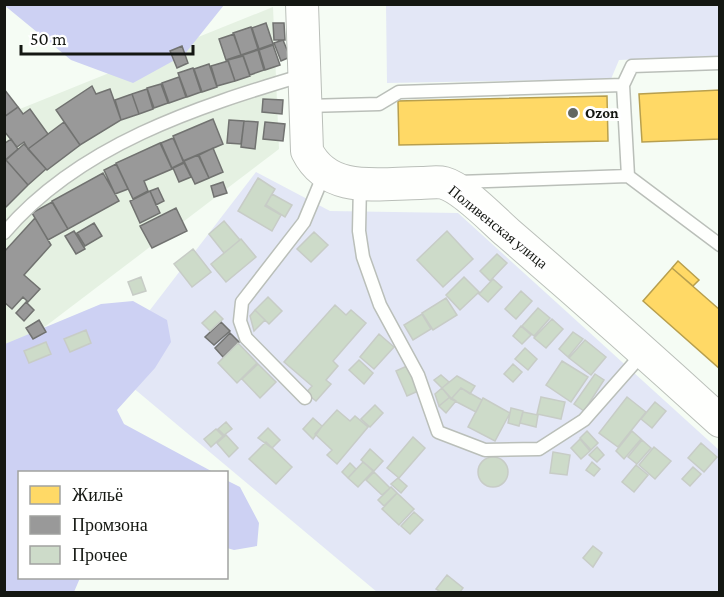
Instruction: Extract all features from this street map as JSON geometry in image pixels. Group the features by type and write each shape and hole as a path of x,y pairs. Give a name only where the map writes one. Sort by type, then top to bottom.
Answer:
{"street":[{"path":"302,4 308,151 314,163 324,174"},
{"name":"Поливенская улица","path":"324,174 341,182 445,183 467,198 720,421"}],"lane":[{"path":"628,176 623,85 632,66 720,63"},
{"path":"4,233 26,207 86,163 128,138 242,93 305,75"},
{"path":"306,106 379,104 399,92 623,85"},
{"path":"305,398 246,338 240,321 243,302 304,222 324,174"},
{"path":"445,183 628,176 720,245"},
{"path":"360,183 359,231 363,257 380,305 418,375 438,432 485,450 540,449 584,420 644,352"}],"shaded area":[{"path":"4,5 224,5 184,55 133,83 71,60"},
{"path":"386,5 719,5 719,56 619,60 611,79 387,83"},
{"path":"273,7 279,149 5,357 5,115"},
{"path":"256,172 330,211 458,213 719,450 719,592 377,592 107,366"},
{"path":"133,301 167,320 171,342 155,368 117,410 124,424 211,471 18,471 18,579 80,579 74,592 5,592 5,344 101,304"},
{"path":"228,481 240,487 259,523 257,546 234,550 228,548"}],"building: Жильё":[{"path":"720,90 720,139 642,142 639,94"},
{"path":"607,96 608,141 399,145 398,101"},
{"path":"678,261 699,280 693,286 672,268"},
{"path":"672,268 720,310 720,369 643,301"}],"building: Промзона":[{"path":"266,23 273,44 259,49 252,28"},
{"path":"273,23 284,23 285,40 274,40"},
{"path":"251,27 258,49 241,55 233,33"},
{"path":"234,34 241,55 226,60 219,39"},
{"path":"283,40 290,57 281,61 274,43"},
{"path":"273,45 280,65 265,70 259,50"},
{"path":"182,46 188,63 177,68 170,51"},
{"path":"258,50 264,70 250,75 243,55"},
{"path":"243,56 250,76 235,81 228,60"},
{"path":"228,61 235,81 217,86 211,66"},
{"path":"209,64 217,87 202,92 194,69"},
{"path":"193,68 201,92 187,97 178,73"},
{"path":"179,77 186,97 169,103 162,83"},
{"path":"161,84 168,103 154,108 147,88"},
{"path":"92,86 96,94 110,89 121,120 80,145 56,110"},
{"path":"4,89 18,107 4,117"},
{"path":"147,89 153,109 139,114 132,94"},
{"path":"132,94 139,114 121,120 115,100"},
{"path":"263,99 283,100 282,114 262,112"},
{"path":"18,107 23,114 30,109 48,134 28,149 24,142 17,147 4,131 4,117"},
{"path":"213,119 223,144 183,161 173,136"},
{"path":"229,120 244,121 241,144 227,143"},
{"path":"244,121 258,122 255,149 241,147"},
{"path":"64,122 80,145 47,170 28,149"},
{"path":"265,122 285,124 283,141 263,139"},
{"path":"173,138 184,162 172,168 161,143"},
{"path":"11,139 18,149 4,161 4,144"},
{"path":"160,143 172,169 144,181 148,191 133,199 116,163"},
{"path":"24,144 46,169 28,185 6,160"},
{"path":"213,148 223,172 209,178 199,155"},
{"path":"198,155 209,178 195,184 184,161"},
{"path":"6,160 28,185 4,209 4,161"},
{"path":"184,163 191,177 179,182 173,168"},
{"path":"116,164 128,189 115,194 104,170"},
{"path":"103,173 119,201 68,229 52,201"},
{"path":"223,182 227,193 214,197 211,186"},
{"path":"158,188 164,201 156,205 150,191"},
{"path":"150,191 160,213 140,223 130,201"},
{"path":"52,202 68,229 48,240 32,213"},
{"path":"176,208 187,231 152,248 140,226"},
{"path":"35,218 51,245 24,275 40,289 28,302 23,297 12,309 4,302 4,252"},
{"path":"94,223 102,236 85,246 77,233"},
{"path":"74,231 85,249 76,254 65,236"},
{"path":"26,302 34,310 24,321 16,313"},
{"path":"39,320 46,332 33,339 26,328"},
{"path":"221,322 230,331 214,345 205,337"},
{"path":"230,333 239,342 223,357 215,348"}],"building: Прочее":[{"path":"258,178 275,189 265,206 281,215 272,231 238,211"},
{"path":"272,194 292,205 285,217 266,205"},
{"path":"224,221 240,240 224,253 209,234"},
{"path":"447,231 473,259 443,287 417,260"},
{"path":"314,232 328,245 311,262 297,249"},
{"path":"241,239 256,257 226,282 211,264"},
{"path":"193,249 211,272 192,287 174,264"},
{"path":"497,254 507,263 490,281 480,271"},
{"path":"141,277 146,291 133,295 128,282"},
{"path":"464,277 479,292 460,310 446,295"},
{"path":"493,279 502,287 488,302 479,294"},
{"path":"521,291 532,301 516,319 505,309"},
{"path":"268,297 282,311 269,324 255,310"},
{"path":"446,298 457,315 433,330 422,313"},
{"path":"335,305 346,315 351,310 366,323 333,361 338,366 326,380 331,384 316,401 306,393 312,386 284,362"},
{"path":"538,308 550,318 534,336 522,326"},
{"path":"255,310 265,320 254,331 250,316"},
{"path":"215,311 223,319 210,331 202,323"},
{"path":"422,314 431,329 413,340 404,325"},
{"path":"552,319 563,329 546,348 534,338"},
{"path":"521,326 531,335 522,344 513,336"},
{"path":"86,330 91,343 70,352 64,339"},
{"path":"573,332 583,339 568,357 559,349"},
{"path":"379,334 394,347 374,369 360,357"},
{"path":"585,340 606,357 591,375 569,358"},
{"path":"46,342 51,354 29,363 24,351"},
{"path":"238,343 257,363 237,383 218,363"},
{"path":"525,348 537,359 528,370 515,359"},
{"path":"359,360 373,373 364,384 349,370"},
{"path":"562,361 588,377 571,402 546,385"},
{"path":"258,364 276,382 260,398 242,379"},
{"path":"513,364 522,372 513,382 504,374"},
{"path":"407,366 418,391 407,396 396,371"},
{"path":"595,374 604,380 584,411 574,404"},
{"path":"441,375 449,382 442,388 434,380"},
{"path":"457,376 475,386 470,394 461,388 451,399 442,388"},
{"path":"442,388 450,397 439,406 435,394"},
{"path":"461,388 482,400 476,412 451,399"},
{"path":"450,397 456,401 446,413 439,406"},
{"path":"541,397 565,402 561,419 537,414"},
{"path":"627,397 646,412 618,447 599,433"},
{"path":"483,398 510,413 495,441 468,427"},
{"path":"655,402 666,411 652,428 641,419"},
{"path":"375,405 383,413 370,427 361,419"},
{"path":"511,408 523,411 519,426 508,423"},
{"path":"337,410 350,421 355,416 368,427 337,464 327,455 332,450 315,434"},
{"path":"523,412 538,415 536,427 520,423"},
{"path":"313,418 322,426 313,439 303,429"},
{"path":"226,422 232,429 224,435 218,429"},
{"path":"268,428 280,440 272,448 258,438"},
{"path":"216,429 223,436 211,447 204,439"},
{"path":"587,431 598,443 591,450 580,438"},
{"path":"632,431 641,439 624,459 616,451"},
{"path":"226,435 238,448 229,457 217,443"},
{"path":"413,437 425,448 399,478 387,468"},
{"path":"580,439 590,451 581,459 571,448"},
{"path":"642,440 651,448 637,464 628,457"},
{"path":"266,442 292,467 276,484 249,459"},
{"path":"701,443 717,457 704,472 688,458"},
{"path":"597,447 604,455 597,462 589,455"},
{"path":"654,447 671,461 655,479 639,465"},
{"path":"370,449 383,461 374,471 361,460"},
{"path":"553,452 570,455 567,475 550,473"},
{"path":"493,457 504,461 508,472 504,483 493,487 482,483 478,472 482,461"},
{"path":"363,462 373,471 358,487 348,478"},
{"path":"592,462 600,469 594,476 586,470"},
{"path":"350,463 356,469 348,478 342,472"},
{"path":"636,465 648,475 634,492 622,482"},
{"path":"693,467 701,474 690,486 682,479"},
{"path":"374,472 390,488 382,495 366,480"},
{"path":"398,478 407,486 401,493 391,484"},
{"path":"391,487 397,493 384,506 378,500"},
{"path":"397,493 414,509 399,525 382,509"},
{"path":"414,512 423,520 410,534 401,526"},
{"path":"593,546 602,553 593,567 583,558"},
{"path":"447,575 463,588 460,592 441,592 436,589"}],"place":[{"name":"Ozon","path":"573,113"}]}
